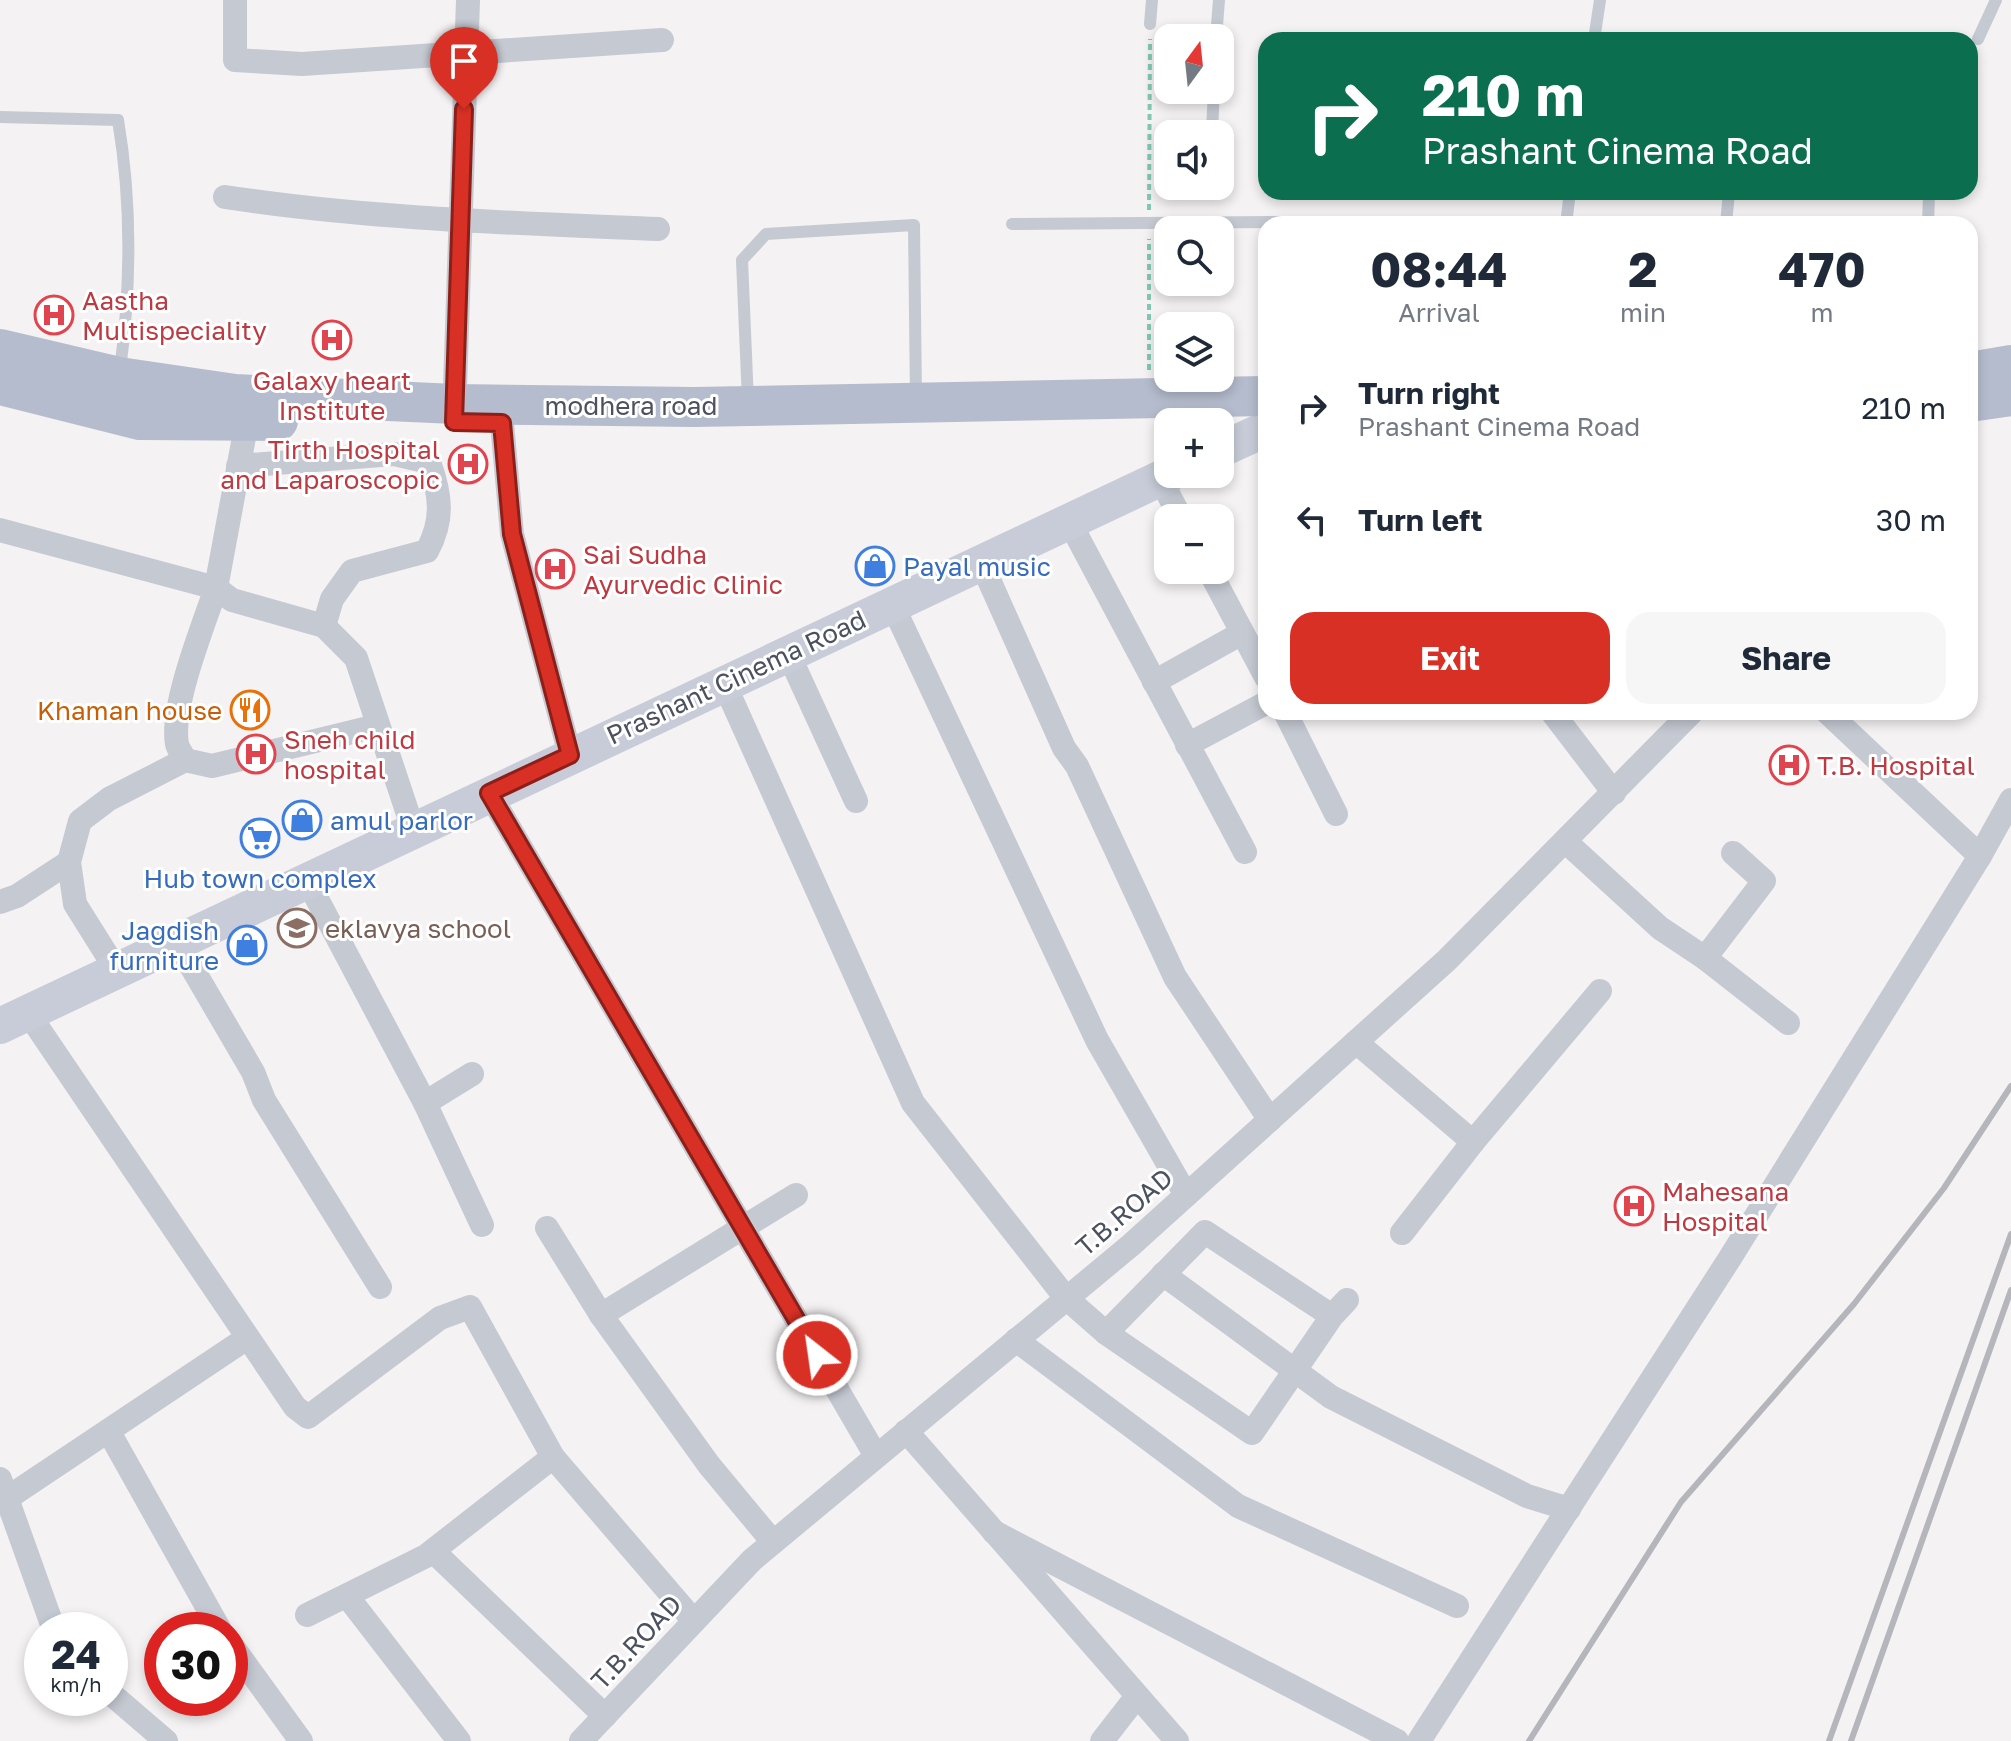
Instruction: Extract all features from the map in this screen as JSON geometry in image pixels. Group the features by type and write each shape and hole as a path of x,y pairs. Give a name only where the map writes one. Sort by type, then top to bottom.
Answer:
{"main road":[{"name":"modhera road","path":"0,349 119,377 235,394 454,413 1258,396"},
{"path":"1978,371 2011,365"},
{"path":"0,385 140,420 247,421 454,413 502,423 721,425 1258,413"},
{"path":"1978,401 2011,396"}],"street":[{"path":"235,0 235,60 302,64 662,40"},
{"path":"454,413 468,0"},
{"path":"225,197 291,207 460,220 658,229"},
{"path":"185,760 177,745 177,726 190,664 216,588 247,421"},
{"path":"502,423 512,534 570,755"},
{"path":"1234,444 1258,433"},
{"path":"238,466 394,454 429,462 440,492 439,529 427,551 352,571 332,599 324,626"},
{"name":"Prashant Cinema Road","path":"14,1019 1154,481"},
{"path":"1069,521 1245,852"},
{"path":"0,530 216,588 232,600 324,626 356,658 413,829"},
{"path":"981,562 1064,748 1077,766 1175,977 1270,1120"},
{"path":"1216,584 1258,662"},
{"path":"724,683 913,1103 1066,1298 1106,1333 1252,1433 1339,1308 1205,1232 1179,1202 1097,1040 892,604"},
{"path":"1154,682 1242,633"},
{"path":"788,653 856,801"},
{"path":"1187,745 1258,707"},
{"path":"1289,720 1336,814"},
{"path":"1558,720 1614,793"},
{"name":"T.B.ROAD","path":"581,1741 773,1542 1066,1298 1270,1120 1447,960 1684,720"},
{"path":"1836,720 1980,856"},
{"path":"117,971 75,904 69,862 80,821 109,799 185,760 212,766 377,726"},
{"path":"489,793 876,1456"},
{"path":"1419,1741 1730,1258 1980,856 2011,800"},
{"path":"1566,842 1660,928 1705,958 1788,1023"},
{"path":"1705,958 1764,881 1733,853"},
{"path":"0,902 17,896 69,862"},
{"path":"307,880 425,1103 482,1225"},
{"path":"177,942 253,1072 264,1100 380,1287"},
{"path":"1402,1233 1473,1142 1600,991"},
{"path":"14,1019 295,1407 308,1417 440,1318 470,1307 553,1457 694,1621"},
{"path":"1356,1042 1473,1142"},
{"path":"425,1103 472,1074"},
{"path":"601,1315 796,1195"},
{"path":"547,1228 601,1315 709,1465 773,1542"},
{"path":"1106,1333 1205,1232"},
{"path":"1163,1274 1331,1397 1527,1496 1569,1509"},
{"path":"47,1612 3,1494 109,1432 247,1338"},
{"path":"1016,1340 1238,1506 1457,1606"},
{"path":"906,1431 1177,1741"},
{"path":"109,1432 207,1612"},
{"path":"307,1615 433,1551 553,1457"},
{"path":"994,1532 1397,1741"},
{"path":"433,1551 605,1716"},
{"path":"347,1596 459,1741"},
{"path":"248,1668 301,1741"},
{"path":"1102,1741 1137,1696"},
{"path":"128,1708 166,1741"}],"lane":[{"path":"1150,24 1152,0"},
{"path":"1217,24 1219,0"},
{"path":"1595,32 1600,0"},
{"path":"1978,39 1996,0"},
{"path":"0,117 118,120 124,160 130,299 119,377"},
{"path":"1012,224 1258,222"},
{"path":"748,406 742,260 766,234 914,225 916,403"}],"railway":[{"path":"1529,1741 1681,1502 1854,1304 1944,1188 2011,1086"},
{"path":"1829,1741 2011,1234"},
{"path":"1851,1741 2011,1290"}],"place":[{"name":"Aastha Multispeciality","path":"54,315"},
{"name":"Galaxy heart Institute","path":"332,340"},
{"name":"Tirth Hospital and Laparoscopic","path":"468,464"},
{"name":"Payal music","path":"875,566"},
{"name":"Sai Sudha Ayurvedic Clinic","path":"555,569"},
{"name":"Khaman house","path":"250,710"},
{"name":"Sneh child hospital","path":"256,754"},
{"name":"T.B. Hospital","path":"1789,765"},
{"name":"amul parlor","path":"302,820"},
{"name":"Hub town complex","path":"260,838"},
{"name":"eklavya school","path":"297,928"},
{"name":"Jagdish furniture","path":"247,945"},
{"name":"Mahesana Hospital","path":"1634,1206"}],"route":[{"path":"464,109 454,422 502,423 512,534 570,755 489,793 817,1355"}]}
